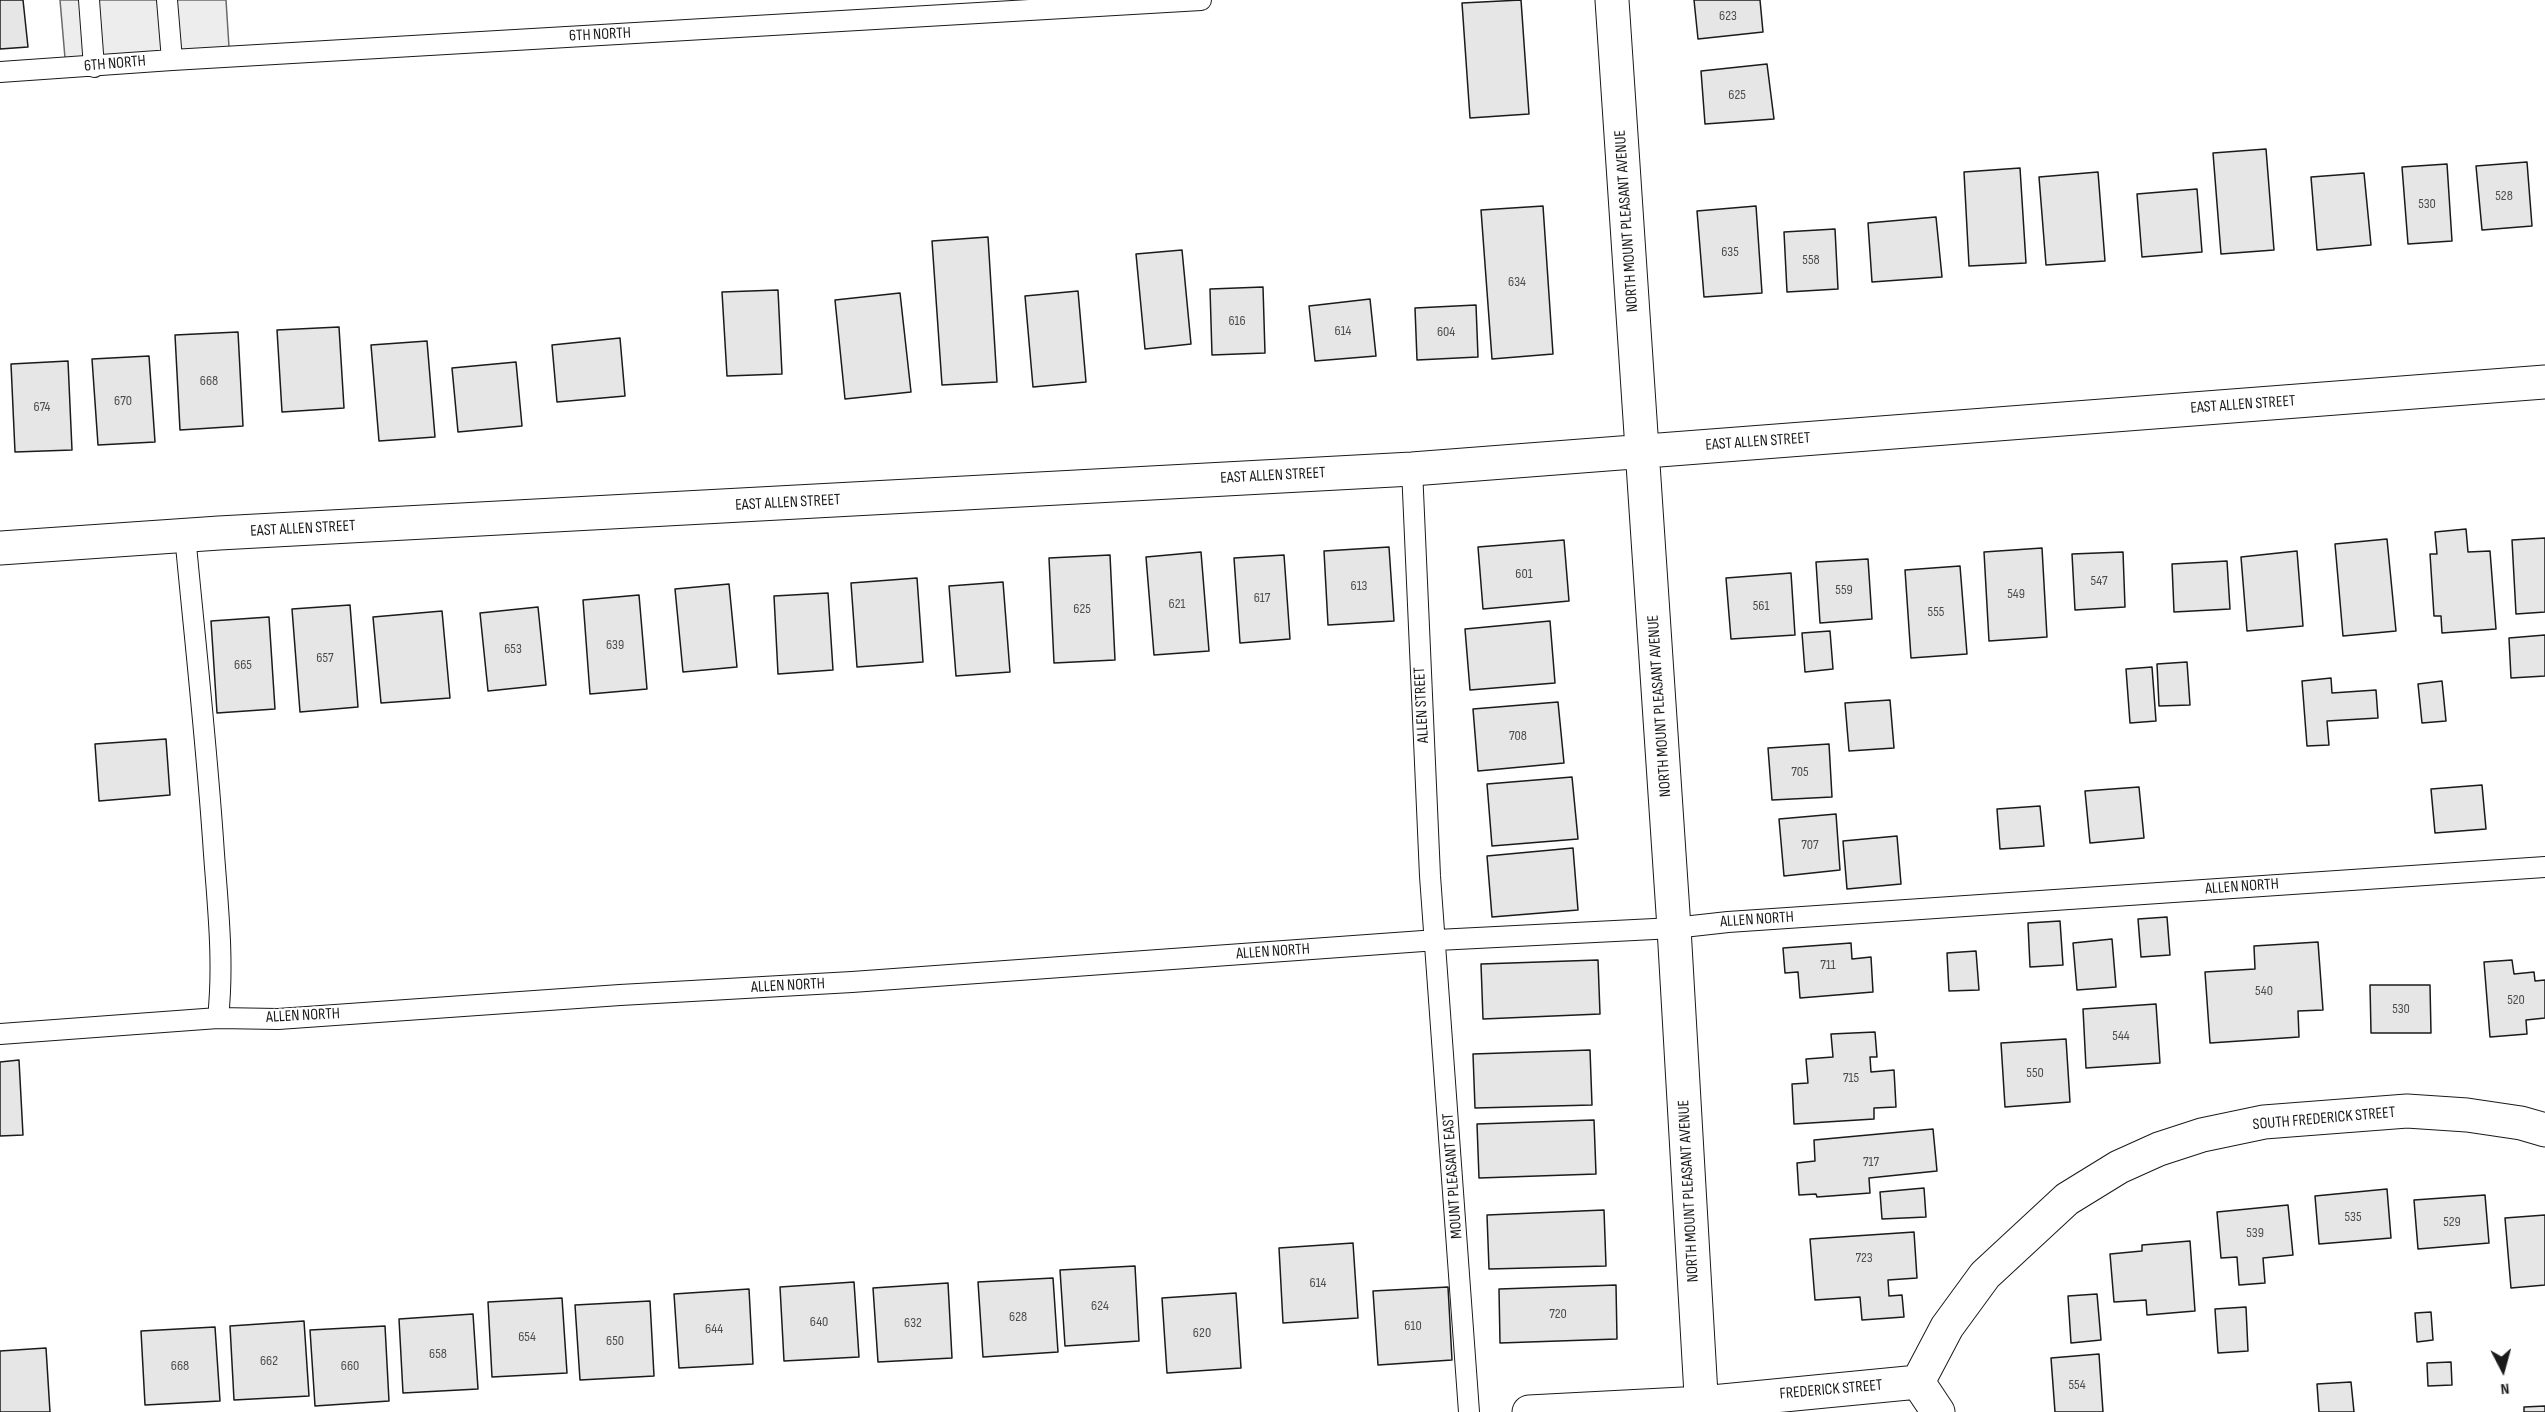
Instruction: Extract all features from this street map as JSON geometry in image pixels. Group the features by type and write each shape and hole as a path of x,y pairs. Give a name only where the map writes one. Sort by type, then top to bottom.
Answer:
{"street":[{"name":"NORTH MOUNT PLEASANT AVENUE","path":"1612,0 1674,928 1702,1407"},
{"name":"EAST ALLEN STREET","path":"0,548 185,535 1412,469 2545,382"},
{"name":"SOUTH FREDERICK STREET","path":"1918,1382 1947,1327 1985,1275 2067,1199 2119,1167 2159,1149 2202,1135 2264,1122 2407,1112 2467,1115 2521,1123 2545,1130"},
{"name":"FREDERICK STREET","path":"1529,1412 1702,1407 1918,1382"},
{"path":"1918,1382 1938,1412"}],"lane":[{"path":"89,0 94,67"},
{"path":"167,0 172,60"},
{"name":"6TH NORTH","path":"0,72 1201,0"},
{"name":"ALLEN STREET","path":"1412,469 1431,876 1437,940"},
{"path":"185,535 211,804 222,984 218,1018"},
{"name":"ALLEN NORTH","path":"0,1034 218,1018 278,1019 852,982 1437,940 1674,928 1762,920 2545,867"},
{"name":"MOUNT PLEASANT EAST","path":"1437,940 1470,1412"}],"shaded area":[{"path":"60,0 226,0 229,47 65,58"}],"building":[{"path":"0,0 23,0 28,47 0,49"},
{"path":"1521,0 1529,114 1470,118 1462,3"},
{"path":"1694,0 1760,0 1763,32 1698,39"},
{"path":"1767,64 1774,119 1705,124 1701,71"},
{"path":"2266,149 2274,250 2221,254 2213,153"},
{"path":"2527,162 2532,226 2482,230 2476,166"},
{"path":"2447,164 2452,241 2408,244 2402,167"},
{"path":"2020,168 2026,263 1969,266 1964,172"},
{"path":"2098,172 2105,261 2046,265 2039,177"},
{"path":"2364,173 2371,245 2317,250 2311,177"},
{"path":"2197,189 2202,252 2142,257 2137,194"},
{"path":"1543,206 1553,354 1492,359 1481,210"},
{"path":"1756,206 1762,293 1704,297 1697,211"},
{"path":"1936,217 1942,277 1872,282 1868,223"},
{"path":"1835,229 1838,289 1787,292 1784,232"},
{"path":"988,237 997,382 942,385 932,241"},
{"path":"1182,250 1191,344 1145,349 1136,254"},
{"path":"1263,287 1265,353 1212,355 1210,289"},
{"path":"778,290 782,374 727,376 722,292"},
{"path":"1078,291 1086,382 1033,387 1025,296"},
{"path":"900,293 911,392 845,399 835,300"},
{"path":"1370,299 1376,356 1315,361 1309,306"},
{"path":"1476,305 1478,357 1417,360 1415,308"},
{"path":"339,327 344,408 282,412 277,330"},
{"path":"238,332 243,426 180,430 175,335"},
{"path":"620,338 625,396 557,402 552,345"},
{"path":"427,341 435,437 379,441 371,345"},
{"path":"149,356 155,442 98,445 92,359"},
{"path":"68,361 72,450 15,452 11,364"},
{"path":"516,362 522,426 458,432 452,368"},
{"path":"2466,529 2468,552 2490,551 2496,629 2442,633 2441,616 2434,616 2430,554 2437,554 2435,532"},
{"path":"2545,538 2545,612 2516,614 2512,540"},
{"path":"2387,539 2396,631 2343,636 2335,544"},
{"path":"1564,540 1569,601 1483,609 1478,547"},
{"path":"1389,547 1394,621 1328,625 1324,551"},
{"path":"2042,548 2047,637 1989,641 1984,552"},
{"path":"2297,551 2303,626 2247,631 2241,557"},
{"path":"1201,552 1209,651 1154,655 1146,557"},
{"path":"2123,552 2125,607 2075,610 2072,554"},
{"path":"1110,555 1115,660 1054,663 1049,558"},
{"path":"1284,555 1290,639 1240,643 1234,558"},
{"path":"1868,559 1872,619 1820,623 1816,562"},
{"path":"2227,561 2230,609 2174,612 2172,564"},
{"path":"1960,566 1967,654 1911,658 1905,570"},
{"path":"1791,573 1795,635 1731,639 1726,578"},
{"path":"917,578 923,662 857,667 851,583"},
{"path":"1003,582 1010,672 956,676 949,586"},
{"path":"729,584 737,667 683,672 675,589"},
{"path":"828,593 833,670 778,674 774,596"},
{"path":"639,595 647,689 590,694 583,600"},
{"path":"350,605 358,707 300,712 292,609"},
{"path":"538,607 546,685 488,691 480,613"},
{"path":"442,611 450,698 381,703 373,617"},
{"path":"269,617 275,709 217,713 211,621"},
{"path":"1550,621 1555,683 1470,690 1465,629"},
{"path":"1830,631 1833,669 1805,672 1802,633"},
{"path":"2545,635 2545,676 2511,678 2509,638"},
{"path":"2187,662 2190,705 2159,706 2157,664"},
{"path":"2152,667 2156,721 2130,723 2126,669"},
{"path":"2331,678 2332,693 2376,690 2378,718 2327,721 2329,745 2307,746 2302,681"},
{"path":"2442,681 2446,721 2422,723 2418,684"},
{"path":"1890,700 1894,748 1849,751 1845,703"},
{"path":"1558,702 1564,763 1478,771 1473,709"},
{"path":"166,739 170,795 99,801 95,744"},
{"path":"1829,744 1832,797 1772,800 1768,748"},
{"path":"1572,777 1578,839 1492,846 1487,784"},
{"path":"2482,785 2486,829 2435,833 2431,789"},
{"path":"2139,787 2144,838 2090,843 2085,791"},
{"path":"2040,806 2044,846 2000,849 1997,809"},
{"path":"1836,814 1840,870 1784,876 1779,819"},
{"path":"1897,836 1901,884 1847,889 1843,841"},
{"path":"1573,848 1578,910 1492,917 1487,856"},
{"path":"2167,917 2170,955 2141,957 2138,919"},
{"path":"2060,921 2063,965 2030,967 2028,923"},
{"path":"2112,939 2116,987 2077,990 2073,943"},
{"path":"2318,942 2323,1010 2298,1011 2299,1037 2210,1043 2205,972 2255,969 2254,946"},
{"path":"1851,943 1852,959 1871,957 1873,992 1800,998 1798,972 1785,973 1783,948"},
{"path":"1976,951 1979,990 1949,991 1947,953"},
{"path":"1598,960 1600,1014 1483,1019 1481,964"},
{"path":"2512,960 2514,974 2534,972 2535,981 2545,980 2545,1018 2526,1020 2527,1034 2490,1037 2484,962"},
{"path":"2370,985 2430,985 2431,1033 2371,1033"},
{"path":"2156,1004 2160,1063 2086,1068 2083,1009"},
{"path":"1875,1032 1877,1057 1870,1057 1871,1072 1894,1070 1896,1107 1874,1108 1874,1119 1794,1124 1792,1084 1808,1083 1806,1059 1833,1057 1831,1034"},
{"path":"2066,1039 2070,1102 2005,1107 2001,1043"},
{"path":"1590,1050 1592,1105 1475,1108 1473,1054"},
{"path":"19,1060 23,1135 0,1136 0,1062"},
{"path":"1594,1120 1596,1174 1479,1178 1477,1124"},
{"path":"1933,1129 1937,1171 1869,1178 1870,1193 1817,1197 1816,1194 1799,1195 1797,1163 1815,1161 1814,1140"},
{"path":"1924,1188 1926,1217 1882,1219 1880,1192"},
{"path":"2387,1189 2391,1238 2319,1244 2315,1196"},
{"path":"2485,1195 2489,1243 2418,1249 2414,1200"},
{"path":"2288,1205 2293,1255 2263,1258 2265,1283 2239,1285 2237,1257 2221,1258 2217,1212"},
{"path":"1604,1210 1606,1266 1489,1269 1487,1215"},
{"path":"2545,1215 2545,1285 2511,1288 2505,1218"},
{"path":"1914,1232 1917,1278 1888,1280 1889,1296 1902,1295 1904,1317 1862,1320 1860,1297 1815,1300 1810,1239"},
{"path":"2190,1241 2195,1311 2147,1315 2146,1300 2114,1302 2110,1254 2142,1251 2142,1245"},
{"path":"1353,1243 1358,1318 1283,1323 1279,1248"},
{"path":"1135,1266 1139,1341 1065,1346 1060,1270"},
{"path":"1053,1278 1058,1352 983,1357 978,1282"},
{"path":"854,1282 859,1357 784,1361 780,1287"},
{"path":"948,1283 952,1358 878,1362 873,1288"},
{"path":"1616,1285 1617,1339 1500,1343 1499,1289"},
{"path":"1448,1287 1452,1360 1378,1365 1373,1291"},
{"path":"749,1289 753,1364 679,1368 674,1294"},
{"path":"1236,1293 1241,1368 1167,1373 1162,1298"},
{"path":"2097,1294 2101,1340 2071,1343 2068,1296"},
{"path":"562,1298 567,1373 492,1377 488,1302"},
{"path":"650,1301 654,1376 580,1380 575,1305"},
{"path":"2246,1307 2248,1351 2218,1353 2215,1309"},
{"path":"2431,1312 2433,1340 2417,1342 2415,1313"},
{"path":"473,1314 478,1389 403,1393 399,1319"},
{"path":"304,1321 309,1396 234,1400 230,1326"},
{"path":"385,1326 389,1401 315,1406 310,1330"},
{"path":"215,1327 220,1401 145,1405 141,1331"},
{"path":"46,1348 50,1412 0,1412 0,1351"},
{"path":"2099,1354 2103,1412 2055,1412 2051,1358"},
{"path":"2451,1362 2452,1385 2428,1386 2427,1363"},
{"path":"2351,1382 2354,1412 2319,1412 2317,1384"},
{"path":"2545,1406 2545,1412 2524,1412 2524,1407"}]}
